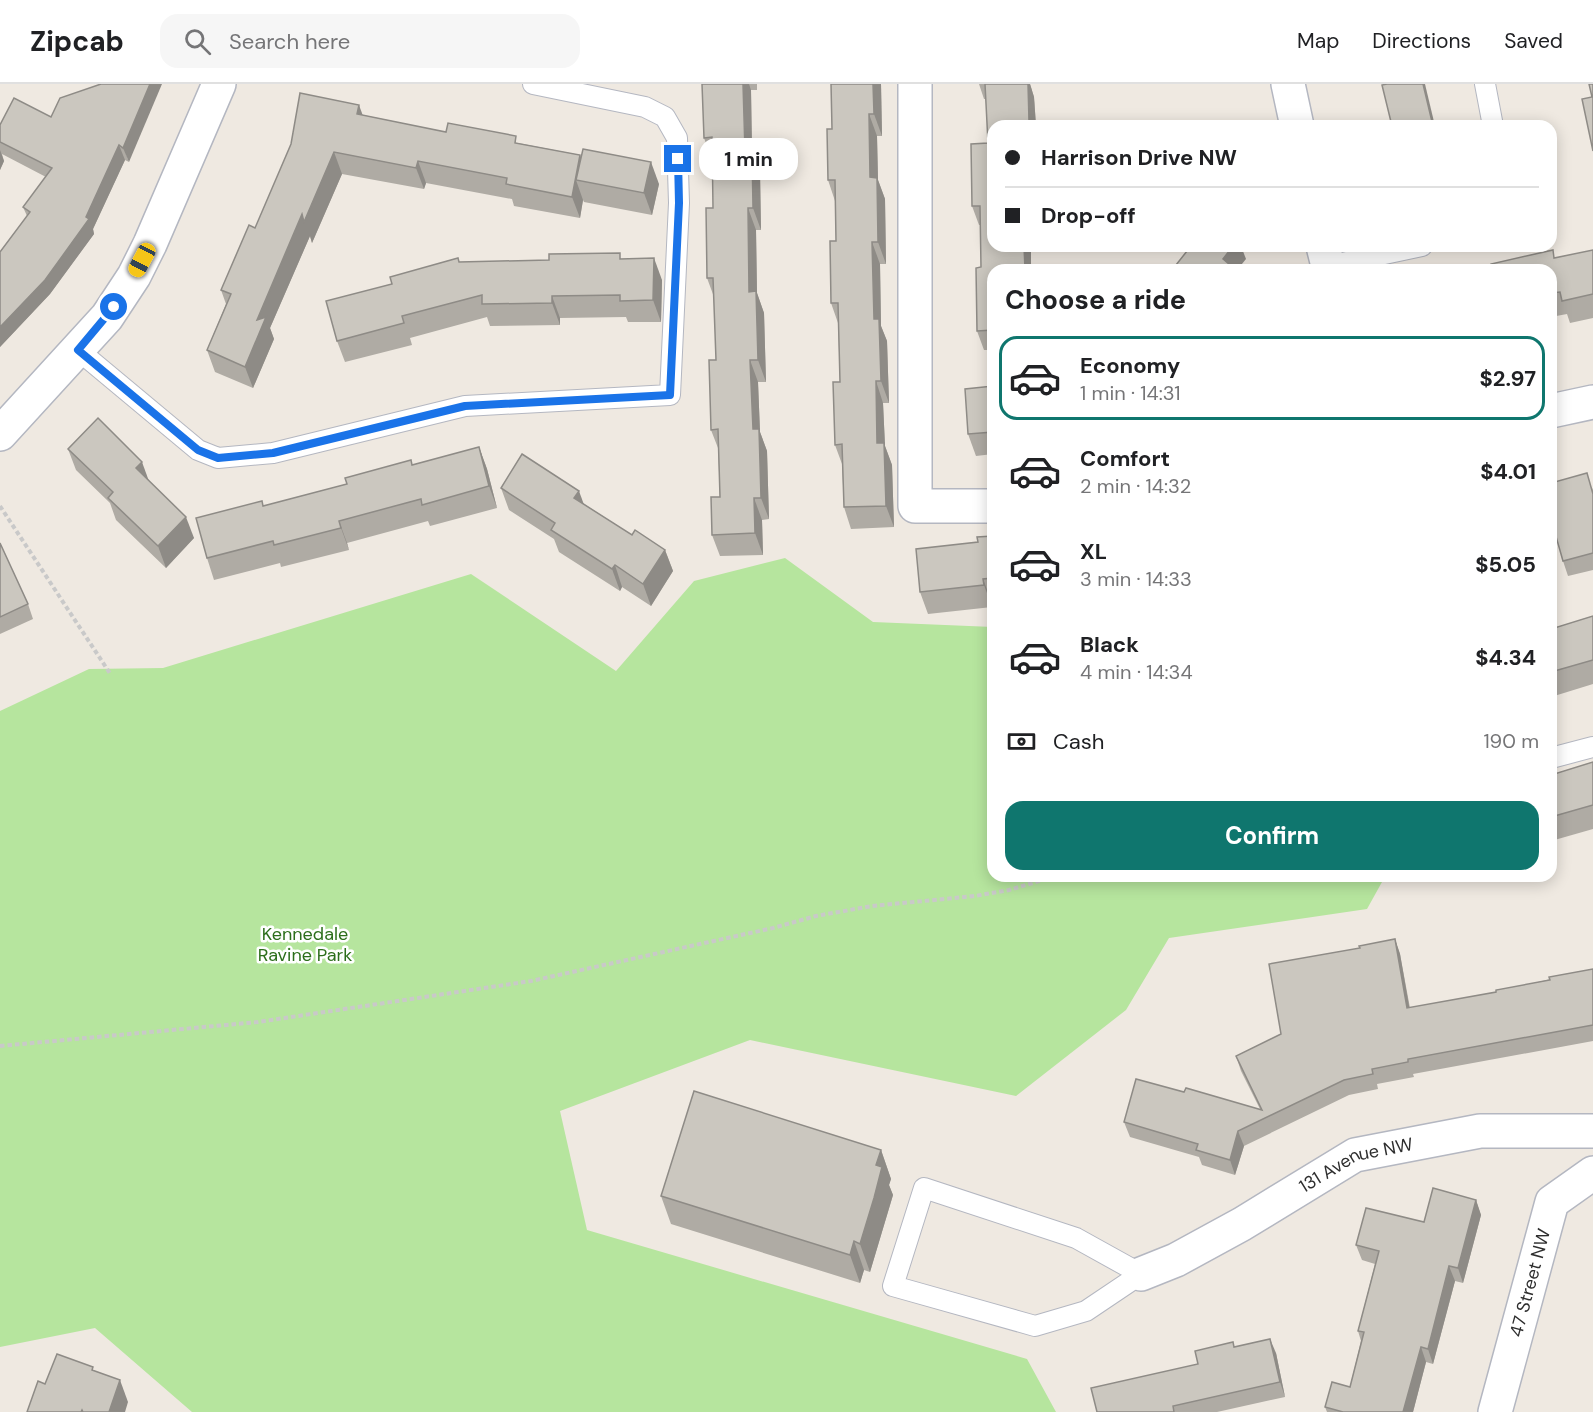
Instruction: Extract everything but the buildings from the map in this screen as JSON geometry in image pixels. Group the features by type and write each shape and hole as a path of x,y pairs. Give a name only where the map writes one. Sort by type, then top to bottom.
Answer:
{"street":[{"path":"0,434 107,317 134,276 219,84"},
{"path":"915,84 915,506 987,506"},
{"path":"1288,84 1296,120"},
{"path":"1557,410 1593,402"},
{"name":"131 Avenue NW","path":"1141,1275 1176,1260 1242,1224 1355,1155 1480,1131 1593,1131"},
{"name":"47 Street NW","path":"1495,1412 1552,1202 1593,1173"}],"lane":[{"path":"78,350 198,450 218,458 273,453 465,406 670,395 679,203 677,138 665,117 645,107 533,84"},
{"path":"1485,84 1492,120"},
{"path":"1327,261 1384,252"},
{"path":"1557,756 1593,747"},
{"path":"924,1188 1076,1238 1141,1275 1086,1311 1035,1326 893,1286 924,1188"}],"path":[{"path":"0,506 111,675"},
{"path":"0,1046 258,1022 531,981 773,928 816,916 872,906 975,896 1036,882"}],"green space":[{"name":"Kennedale Ravine Park","path":"785,558 873,622 987,627 987,882 1382,882 1367,909 1169,938 1126,1010 1016,1096 750,1040 560,1111 587,1230 1027,1359 1056,1412 192,1412 95,1328 0,1347 0,711 89,669 163,668 471,574 616,671 694,581"}],"route":[{"path":"114,307 78,350 198,450 218,458 273,453 465,406 670,395 679,203 678,159"}]}
